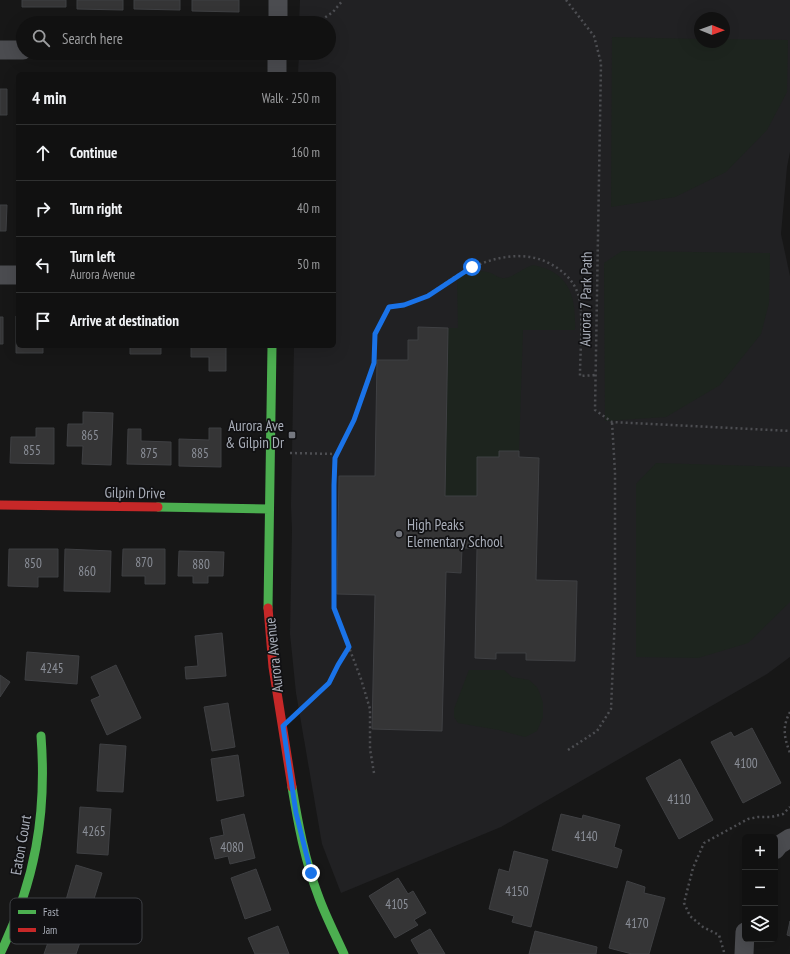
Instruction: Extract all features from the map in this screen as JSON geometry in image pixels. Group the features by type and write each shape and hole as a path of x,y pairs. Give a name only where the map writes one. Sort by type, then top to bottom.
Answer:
{"street":[{"path":"278,0 278,16"},
{"path":"0,50 16,50"},
{"path":"277,60 277,72"},
{"path":"0,275 16,276"},
{"name":"Aurora Avenue","path":"272,348 268,614 274,667 296,813 318,895 344,954"},
{"name":"Gilpin Drive","path":"0,505 269,509"},
{"name":"Eaton Court","path":"24,898 40,830 43,781 41,736"},
{"path":"778,847 790,838"},
{"name":"Eaton Court","path":"0,954 10,935"},
{"path":"744,954 745,942"}],"path":[{"path":"327,16 333,12 342,0"},
{"name":"Aurora 7 Park Path","path":"566,0 594,36 601,64 595,410 612,422"},
{"path":"374,773 370,749 370,709 361,679 334,608 334,485 335,458 354,420 374,363 375,334 389,307 404,305 428,296 472,267 492,259 520,256 535,257 550,262 566,274 575,286 580,302 580,376 596,376"},
{"path":"568,750 597,731 611,709 615,616 615,472 612,422 790,431"},
{"path":"270,452 337,454"},
{"path":"283,726 329,683 349,647"},
{"path":"790,712 785,722 786,741 790,753"},
{"path":"725,954 719,935 702,927 690,916 684,904 693,868 704,843 748,819 771,817 783,814 790,807"}],"shaded area":[{"path":"300,0 790,0 790,152 787,167 781,234 790,276 790,657 767,674 501,827 341,893 322,844 296,693 290,634 294,348 336,348 336,72 298,72 299,60 336,60 336,16 299,16"},
{"path":"612,37 694,39 694,48 730,48 730,39 788,40 787,92 767,130 726,172 675,197 611,207"},
{"path":"622,251 770,253 769,303 761,334 720,385 666,417 605,421 604,263"},
{"path":"533,265 545,268 555,273 563,280 572,297 575,330 523,330 519,451 499,451 499,457 477,457 477,496 445,496 448,328 458,328 457,278 470,273 484,271 502,278 508,278"},
{"path":"656,463 790,467 790,602 748,643 698,658 636,657 636,484"},
{"path":"469,670 504,670 512,677 529,680 537,687 543,703 543,717 537,731 525,737 499,730 458,723 454,717 454,709"}],"building":[{"path":"22,0 66,0 66,7 22,7"},
{"path":"77,0 123,0 123,10 77,9"},
{"path":"134,0 180,0 180,10 134,9"},
{"path":"192,0 239,0 239,12 192,11"},
{"path":"0,89 7,89 7,115 0,115"},
{"path":"0,205 7,205 6,231 0,231"},
{"path":"0,317 3,317 3,344 0,344"},
{"path":"418,327 448,328 445,496 477,496 477,457 499,457 499,451 519,451 519,457 539,458 536,580 577,581 575,661 526,660 526,653 496,653 496,659 475,658 477,548 462,548 461,573 446,572 442,731 372,729 375,595 337,594 339,476 375,476 377,360 408,360 408,340 418,340"},
{"path":"16,348 43,348 43,353 16,353"},
{"path":"130,348 161,348 161,354 130,354"},
{"path":"191,348 226,348 226,371 209,371 209,357 191,357"},
{"path":"83,412 113,413 111,465 82,464 83,446 67,446 68,424 83,424"},
{"path":"36,428 54,428 54,464 10,463 11,437 36,437"},
{"path":"209,428 221,428 221,467 179,466 179,439 209,440"},
{"path":"128,429 141,429 141,441 171,442 171,465 127,464"},
{"path":"9,549 58,549 58,577 38,577 38,587 8,586"},
{"path":"65,549 111,551 110,592 64,591"},
{"path":"123,549 165,549 165,584 145,584 145,576 122,576"},
{"path":"179,551 224,552 223,576 208,576 208,583 193,583 193,576 178,576"},
{"path":"222,633 226,676 186,679 185,667 198,666 195,636"},
{"path":"27,652 79,656 77,684 25,680"},
{"path":"116,665 141,718 107,735 91,700 100,696 91,677"},
{"path":"0,675 10,682 0,697"},
{"path":"228,703 235,747 212,751 204,707"},
{"path":"752,728 781,783 743,803 711,742 731,732 734,737"},
{"path":"100,744 126,746 123,792 97,791"},
{"path":"238,755 244,796 217,801 211,759"},
{"path":"680,759 713,820 679,839 646,778"},
{"path":"80,807 111,809 108,855 77,853"},
{"path":"244,814 255,858 230,864 228,856 215,859 210,838 224,835 221,820"},
{"path":"561,814 582,819 583,815 620,825 614,847 622,850 617,868 552,850"},
{"path":"514,851 548,860 531,927 512,922 514,916 489,909 499,869 509,872"},
{"path":"76,865 102,873 94,898 67,898"},
{"path":"256,869 271,910 245,919 231,878"},
{"path":"398,878 408,894 413,891 426,913 414,920 418,925 395,938 369,896"},
{"path":"627,881 645,887 644,893 665,898 649,954 632,954 609,948"},
{"path":"790,921 790,936 787,935"},
{"path":"278,926 289,954 255,954 248,938"},
{"path":"430,929 445,954 419,954 411,940"},
{"path":"535,931 597,947 596,954 529,954"},
{"path":"48,944 79,944 76,954 44,954"}],"traffic: fast":[{"path":"268,608 272,348"},
{"path":"158,507 269,509"},
{"path":"23,898 36,848 40,821 42,793 41,736"},
{"path":"292,787 302,842 313,882 344,954"},
{"path":"0,954 10,932"}],"traffic: jam":[{"path":"0,505 158,507"},
{"path":"268,608 273,667 292,787"}],"place":[{"name":"Aurora Ave & Gilpin Dr","path":"292,435"},
{"name":"High Peaks Elementary School","path":"399,534"}],"route":[{"path":"311,873 296,813 283,726 329,683 349,647 334,608 335,458 354,420 374,363 375,334 389,307 404,305 428,296 472,267"}]}
